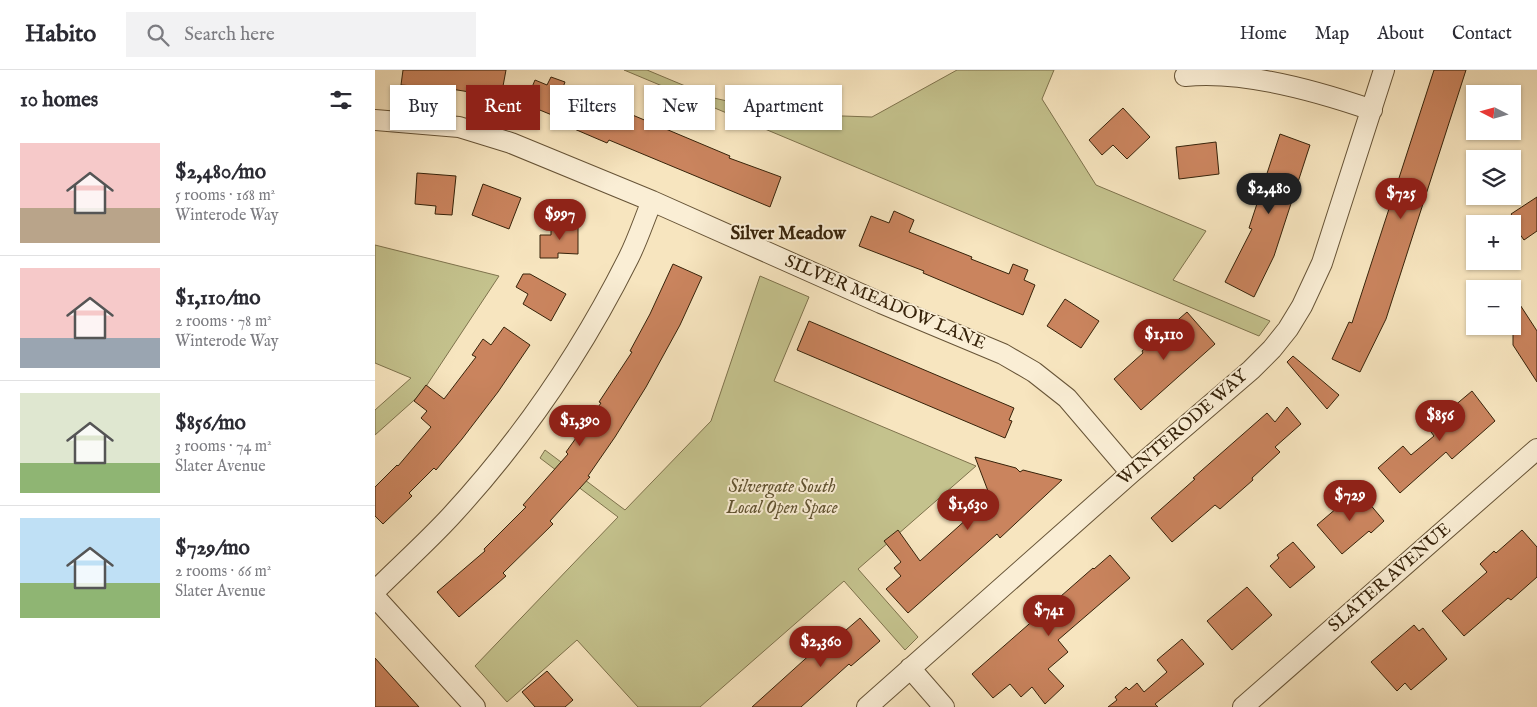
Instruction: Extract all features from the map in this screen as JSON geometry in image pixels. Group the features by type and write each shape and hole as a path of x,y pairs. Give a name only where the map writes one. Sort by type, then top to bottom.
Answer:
{"street":[{"name":"WINTERODE WAY","path":"867,707 1273,349 1288,330 1302,306 1322,263 1384,70"},
{"path":"1185,76 1210,71 1249,74 1326,94 1372,110"},
{"name":"SILVER MEADOW LANE","path":"375,120 459,127 485,134 652,201 872,299 1003,354 1034,372 1067,398 1131,473"},
{"path":"375,591 450,517 487,475 528,423 598,314 629,256 652,201"},
{"name":"SLATER AVENUE","path":"1243,707 1537,449"},
{"path":"375,597 475,707"},
{"path":"910,668 944,707"}],"green space":[{"path":"624,70 647,70 683,85 660,85"},
{"path":"957,70 1054,70 1042,99 1096,185 1206,231 1173,280 1270,321 1259,336 767,130 842,130 842,116 872,117"},
{"path":"715,98 725,101 725,112 715,108"},
{"path":"375,245 499,276 421,394 375,435 375,410 411,378 375,363"},
{"name":"Silvergate South Local Open Space","path":"760,276 809,297 774,381 976,466 858,569 918,637 905,650 844,581 700,707 638,707 577,640 507,702 475,666 618,517 540,458 545,450 625,510 711,421"}],"building":[{"path":"403,70 506,70 503,85 466,85 466,91 456,90 456,85 401,85"},
{"path":"1434,70 1466,70 1386,319 1360,372 1332,359 1349,322 1352,323"},
{"path":"551,77 565,82 564,85 550,85 550,114 540,110 540,85 533,85 535,80 547,85"},
{"path":"1123,108 1150,137 1127,159 1113,145 1102,155 1089,140"},
{"path":"634,116 644,120 644,130 668,130 730,156 729,158 781,177 770,207 609,140 607,143 577,130 634,130"},
{"path":"1280,134 1310,145 1274,256 1254,297 1225,282 1252,229 1249,228"},
{"path":"1216,142 1219,174 1179,179 1176,147"},
{"path":"417,173 456,176 452,215 435,214 436,206 415,204"},
{"path":"483,184 521,198 509,229 472,215"},
{"path":"1537,197 1537,231 1524,240 1521,236 1521,215 1511,214"},
{"path":"894,211 914,220 909,232 1009,274 1013,264 1028,270 1024,280 1035,285 1023,315 923,273 924,271 859,246 871,216 889,223"},
{"path":"551,224 578,224 578,254 558,253 558,258 540,258 540,235 551,235"},
{"path":"673,264 702,277 680,325 646,387 588,476 590,477 550,521 553,524 503,573 506,576 459,617 437,592 485,551 484,549 526,507 523,505 568,454 566,452 601,403 599,402 632,352 630,351 650,314"},
{"path":"523,274 530,274 566,294 551,321 523,304 528,294 516,287"},
{"path":"1065,299 1099,321 1081,348 1047,326"},
{"path":"1521,306 1537,331 1537,382 1513,345 1513,335 1521,335"},
{"path":"1187,312 1215,344 1141,410 1114,379 1143,353 1142,351"},
{"path":"809,321 1014,408 1009,420 1012,421 1005,438 797,350"},
{"path":"504,327 530,345 498,392 462,439 436,470 434,468 409,493 412,496 383,524 375,516 375,487 398,466 431,427 421,418 427,411 414,401 426,385 444,399 476,357 472,355 483,339 491,345"},
{"path":"1293,356 1339,395 1327,409 1287,362"},
{"path":"1472,391 1495,421 1452,459 1446,452 1400,493 1378,468 1403,446 1411,455 1434,436 1428,428"},
{"path":"1287,407 1301,424 1275,447 1280,452 1252,478 1253,480 1220,509 1215,505 1172,542 1151,518 1267,413 1275,422"},
{"path":"975,457 1016,468 1020,472 1023,470 1062,480 1000,538 997,534 908,613 886,589 901,576 894,568 901,562 884,541 898,530 920,561 978,509 974,504 988,491"},
{"path":"1358,490 1384,521 1342,554 1317,525"},
{"path":"1522,530 1537,547 1537,577 1511,600 1508,598 1464,636 1442,611 1487,572 1480,564 1494,551 1496,553"},
{"path":"1293,542 1315,567 1290,588 1270,566 1279,558 1277,555"},
{"path":"1110,555 1130,578 1058,640 1068,652 1048,669 1064,686 1045,704 1032,687 1021,697 1010,684 993,698 972,674"},
{"path":"1247,587 1272,615 1232,650 1207,621"},
{"path":"860,618 880,641 851,666 849,664 801,707 752,707 814,651 817,655"},
{"path":"1414,625 1419,631 1423,628 1447,659 1411,690 1405,683 1397,691 1371,662"},
{"path":"1182,639 1204,664 1155,704 1158,707 1108,707 1117,700 1115,697 1126,687 1129,690 1137,683 1144,692 1167,672 1157,660"},
{"path":"375,658 419,707 375,707"},
{"path":"547,671 573,700 565,707 535,707 522,692"}],"district":[{"name":"Silver Meadow","path":"788,234"}]}
